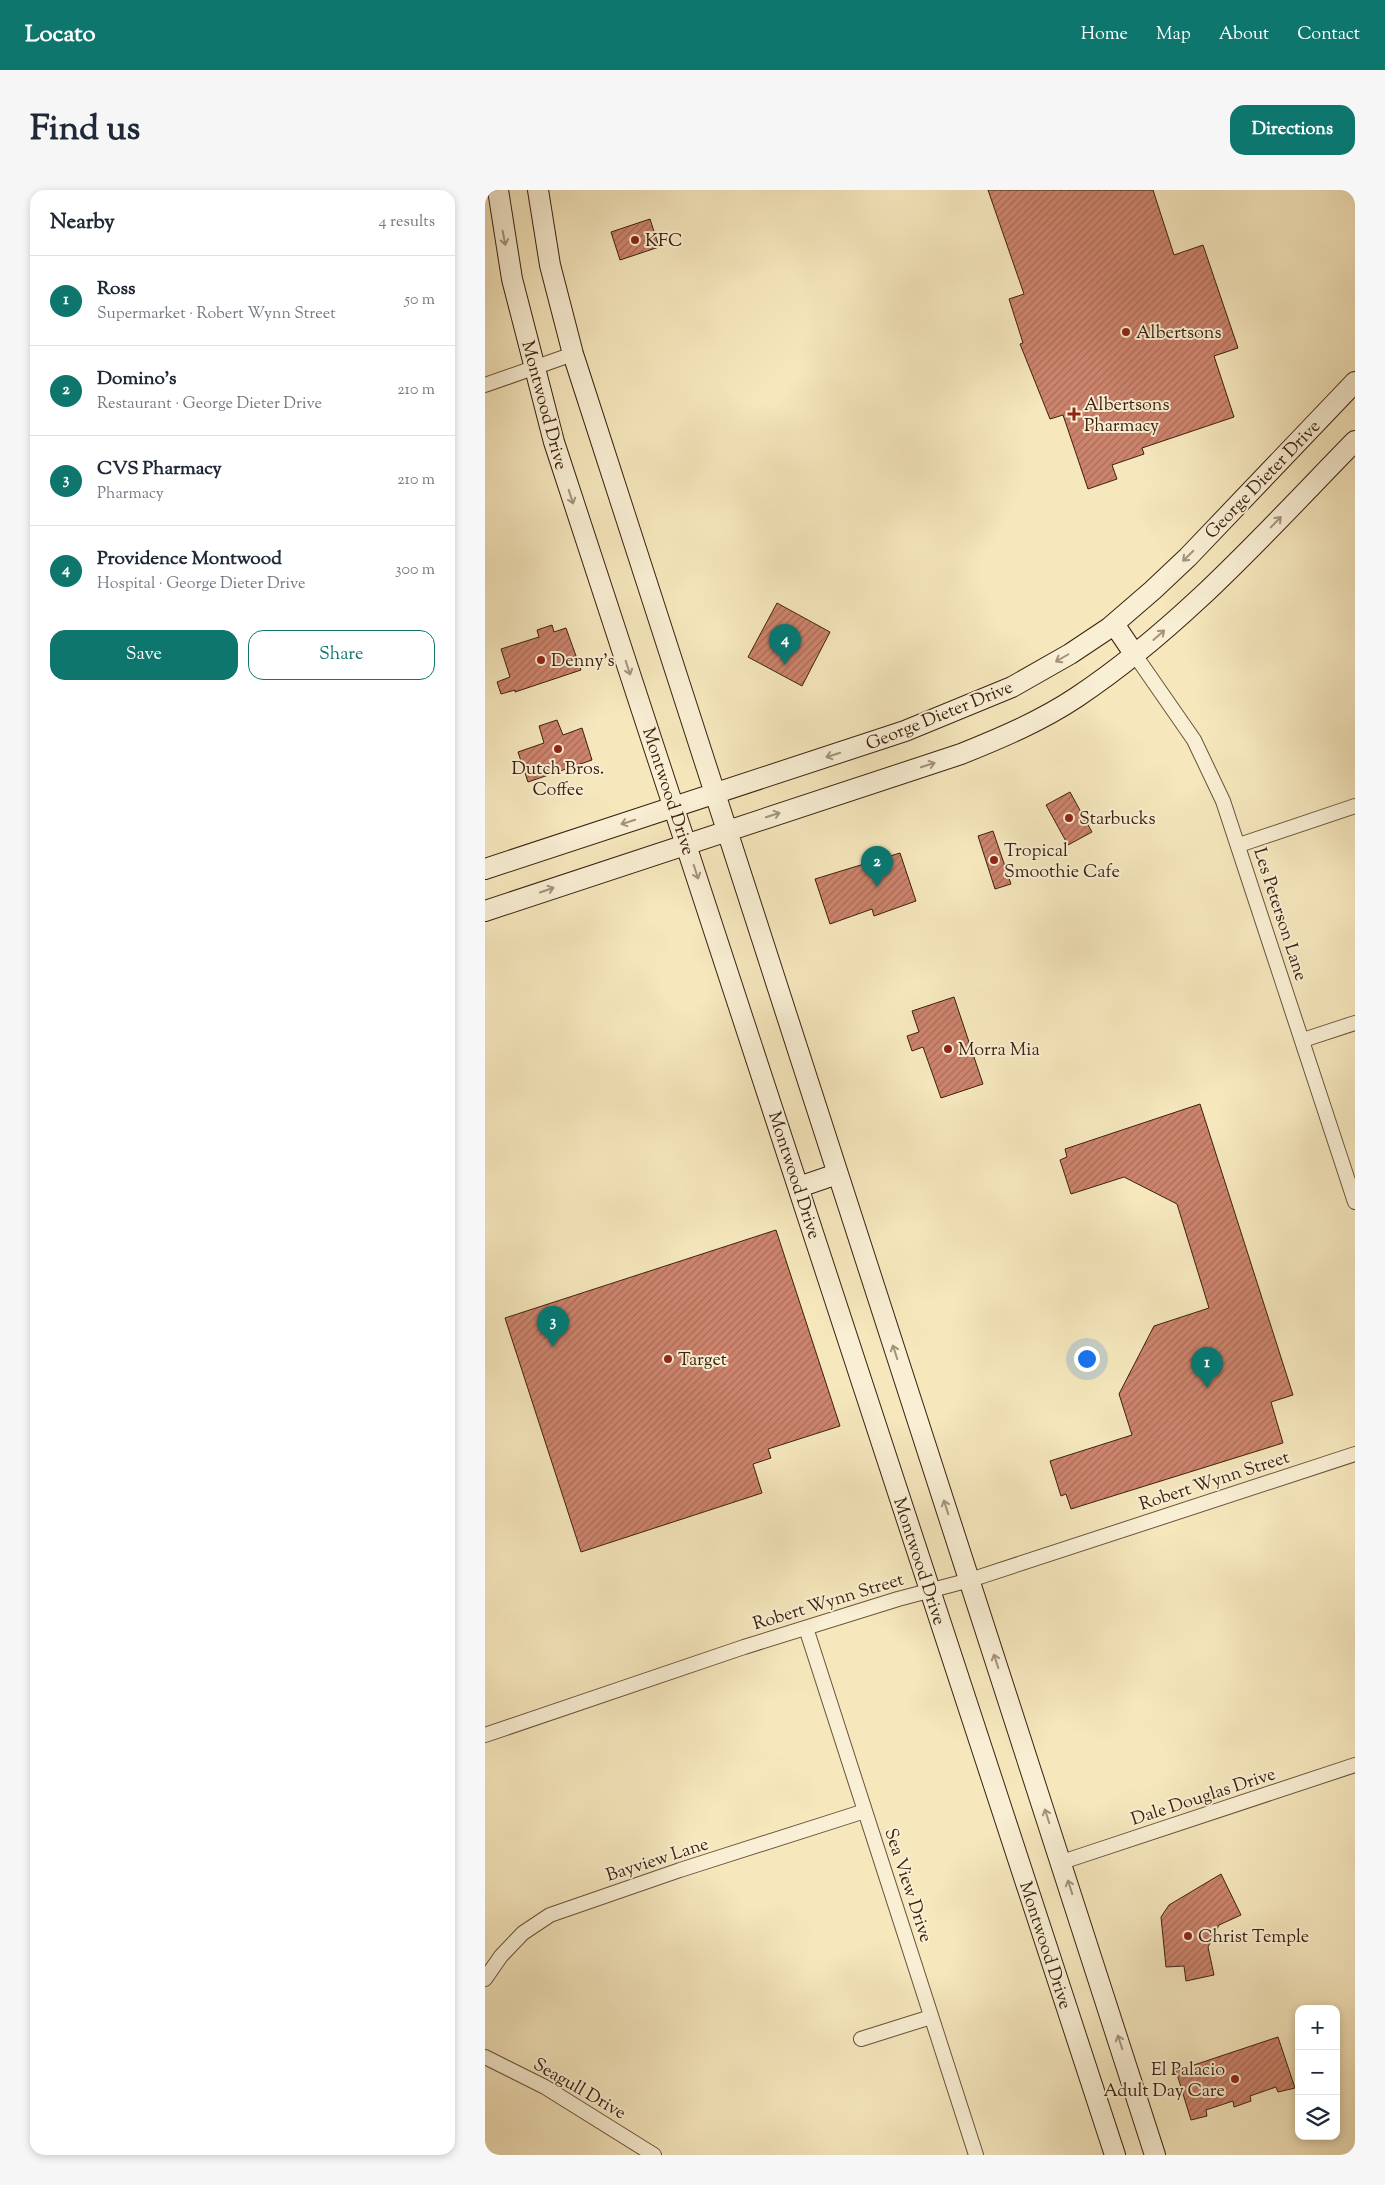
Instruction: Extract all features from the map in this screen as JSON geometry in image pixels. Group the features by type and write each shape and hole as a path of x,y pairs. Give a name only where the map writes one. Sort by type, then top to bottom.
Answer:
{"main road":[{"name":"Montwood Drive","path":"497,190 512,279 554,442 1115,2155"},
{"path":"524,190 539,200 550,265 573,354 837,1174 1062,1862 1155,2155"},
{"name":"George Dieter Drive","path":"485,869 905,731 995,695 1070,654 1114,624 1188,557 1355,382"},
{"path":"485,911 686,843 961,754 1006,736 1076,698 1135,655 1210,589 1355,441"},
{"path":"1114,624 1135,655"},
{"path":"799,1187 837,1174"}],"street":[{"path":"485,385 573,354"},
{"name":"Les Peterson Lane","path":"1135,655 1194,740 1211,772 1239,845 1355,1202"},
{"path":"1239,845 1355,806"},
{"path":"1303,1040 1355,1023"},
{"name":"Robert Wynn Street","path":"485,1735 806,1628 929,1590 969,1580 1355,1454"},
{"name":"Sea View Drive","path":"806,1628 976,2155"},
{"name":"Dale Douglas Drive","path":"1062,1862 1355,1765"},
{"name":"Bayview Lane","path":"485,1979 501,1956 523,1933 550,1915 680,1870 865,1811"},
{"path":"861,2039 931,2017"},
{"name":"Seagull Drive","path":"485,2057 545,2087 654,2155"}],"building":[{"name":"Albertsons","path":"988,190 1153,190 1174,255 1203,245 1238,348 1214,356 1234,417 1142,448 1144,454 1112,465 1117,479 1088,489 1063,415 1050,419 1020,344 1023,343 1009,299 1024,294"},
{"name":"KFC","path":"650,219 659,247 620,260 611,232"},
{"path":"777,603 830,632 802,686 748,657"},
{"name":"Denny's","path":"552,625 554,632 566,628 581,670 515,692 515,690 501,694 497,682 510,677 501,649 539,637 537,630"},
{"name":"Dutch Bros. Coffee","path":"557,720 563,735 582,728 592,760 528,782 518,752 544,743 539,726"},
{"name":"Starbucks","path":"1070,792 1092,832 1068,845 1046,805"},
{"name":"Tropical Smoothie Cafe","path":"993,831 1011,884 995,889 978,836"},
{"path":"900,853 916,901 874,916 872,909 830,924 815,879"},
{"name":"Morra Mia","path":"954,997 983,1084 941,1098 923,1047 912,1051 907,1036 919,1032 912,1011"},
{"path":"1200,1104 1293,1395 1271,1402 1283,1443 1071,1509 1066,1494 1061,1496 1050,1461 1132,1435 1119,1394 1154,1326 1209,1308 1177,1204 1124,1177 1071,1194 1060,1160 1067,1157 1065,1149"},
{"name":"Target","path":"776,1230 840,1426 768,1449 771,1458 753,1464 762,1493 581,1552 505,1318"},
{"name":"Christ Temple","path":"1221,1874 1241,1915 1219,1925 1208,1947 1214,1975 1186,1981 1184,1966 1166,1967 1161,1917 1169,1905"},
{"name":"El Palacio Adult Day Care","path":"1278,2037 1295,2088 1278,2092 1276,2087 1250,2096 1251,2101 1234,2107 1233,2101 1206,2110 1207,2116 1191,2120 1176,2071"}],"place":[{"name":"KFC","path":"635,240"},
{"name":"Albertsons","path":"1126,332"},
{"name":"Albertsons Pharmacy","path":"1074,414"},
{"name":"Denny's","path":"541,660"},
{"name":"Providence Montwood","path":"785,665"},
{"name":"Dutch Bros. Coffee","path":"558,749"},
{"name":"Starbucks","path":"1069,818"},
{"name":"Tropical Smoothie Cafe","path":"994,860"},
{"name":"Domino's","path":"877,887"},
{"name":"Morra Mia","path":"948,1049"},
{"name":"CVS Pharmacy","path":"553,1347"},
{"name":"Target","path":"668,1359"},
{"name":"Ross","path":"1207,1388"},
{"name":"Christ Temple","path":"1188,1936"},
{"name":"El Palacio Adult Day Care","path":"1235,2079"}]}
